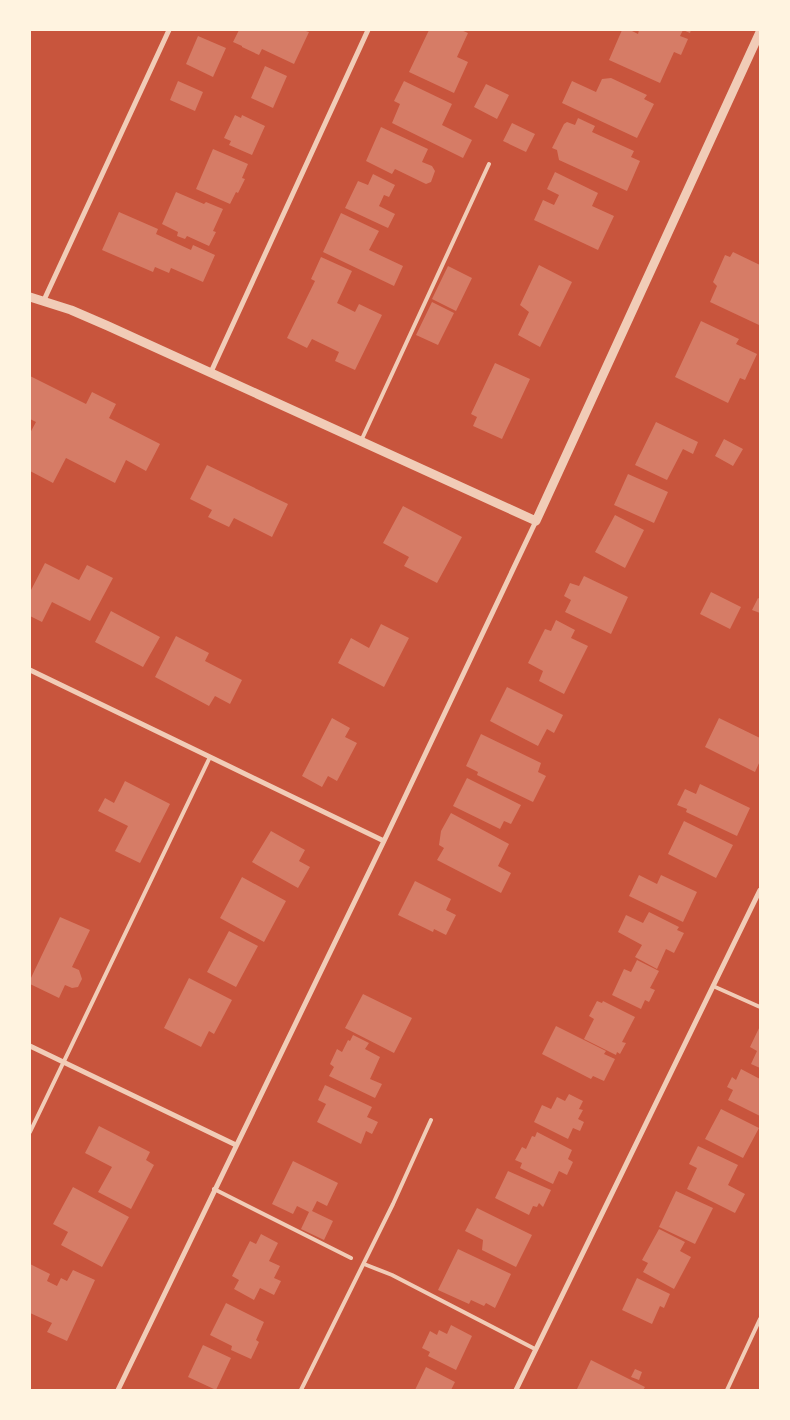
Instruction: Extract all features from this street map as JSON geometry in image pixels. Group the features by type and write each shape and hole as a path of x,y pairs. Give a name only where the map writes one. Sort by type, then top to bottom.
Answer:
{"street":[{"path":"44,300 169,30"},
{"path":"211,372 368,30"},
{"path":"118,1390 384,841 536,521 760,32"},
{"path":"30,297 44,300 108,326 536,521"},
{"path":"30,670 384,841"},
{"path":"516,1390 760,890"},
{"path":"30,1046 236,1144"}],"lane":[{"path":"361,441 489,164"},
{"path":"30,1132 210,757"},
{"path":"713,986 760,1007"},
{"path":"301,1390 364,1264 431,1120"},
{"path":"214,1189 351,1258"},
{"path":"364,1264 392,1275 535,1350"},
{"path":"727,1390 760,1319"}],"building":[{"path":"239,30 303,30 309,32 294,64 262,49 259,55 233,42"},
{"path":"429,30 461,30 468,33 457,57 468,62 454,93 409,72"},
{"path":"622,30 630,30 638,34 639,30 683,30 680,36 688,39 681,55 674,52 660,83 609,60"},
{"path":"198,36 226,48 213,77 186,64"},
{"path":"265,66 287,76 273,108 251,98"},
{"path":"611,78 647,95 644,99 654,104 637,138 562,103 572,81 596,92 602,79"},
{"path":"178,81 203,92 195,111 170,100"},
{"path":"404,81 452,104 442,125 472,140 463,158 392,123 400,104 394,101"},
{"path":"486,84 509,95 497,119 474,107"},
{"path":"235,115 241,118 242,115 265,126 252,155 229,145 231,141 224,138"},
{"path":"578,118 595,126 592,132 634,151 631,157 640,161 627,191 559,160 557,150 552,148 564,124 567,122 575,125"},
{"path":"512,123 535,134 526,152 503,141"},
{"path":"381,127 428,149 422,162 432,166 435,171 431,182 426,184 395,169 392,174 366,161"},
{"path":"213,149 248,164 242,178 245,179 230,204 196,189"},
{"path":"555,172 598,193 592,206 614,216 598,250 534,220 543,200 554,205 559,195 547,189"},
{"path":"373,174 395,185 389,197 384,195 379,206 395,214 388,228 345,208 358,181 368,185"},
{"path":"176,192 204,204 206,202 223,209 213,231 216,232 209,246 187,236 185,239 177,236 178,232 162,224"},
{"path":"119,212 158,229 156,234 191,250 193,245 215,255 203,282 171,268 169,273 155,267 153,272 102,250"},
{"path":"341,213 379,231 369,250 403,266 394,286 323,252"},
{"path":"733,252 760,265 759,325 710,302 717,286 713,282 725,255 730,257"},
{"path":"321,257 352,271 337,303 355,312 359,304 382,315 355,370 335,361 339,352 312,339 307,348 287,338 315,281 311,279"},
{"path":"539,265 572,282 540,347 518,335 529,312 520,305"},
{"path":"448,266 472,278 456,311 432,299"},
{"path":"432,302 454,313 438,345 416,335"},
{"path":"701,321 739,339 736,344 757,354 745,380 740,378 728,403 675,377"},
{"path":"495,363 530,379 502,439 473,426 477,417 471,414"},
{"path":"30,376 86,404 92,392 116,404 109,418 160,444 146,471 126,460 115,483 66,458 53,483 30,471 30,433 36,422 30,419"},
{"path":"656,422 698,442 693,454 683,449 667,480 635,465"},
{"path":"724,439 743,449 733,466 715,456"},
{"path":"207,465 288,504 272,537 234,518 229,527 208,517 212,510 190,499"},
{"path":"628,474 668,492 654,523 614,505"},
{"path":"403,506 462,537 437,583 404,566 409,557 383,543"},
{"path":"615,515 644,530 625,568 595,552"},
{"path":"45,563 79,580 87,565 113,578 90,621 52,602 42,622 30,616 30,592"},
{"path":"584,576 628,597 611,634 565,612 571,600 564,596 570,583 579,586"},
{"path":"711,592 741,607 730,629 700,614"},
{"path":"758,598 760,599 760,613 752,610"},
{"path":"111,611 160,637 143,667 95,642"},
{"path":"556,620 575,630 571,638 588,646 564,694 539,681 543,671 528,663 545,629 551,631"},
{"path":"381,624 409,638 384,687 338,663 351,638 369,648"},
{"path":"176,636 209,653 205,661 242,680 230,704 215,696 209,706 155,677"},
{"path":"507,687 563,715 554,733 547,729 538,746 490,721"},
{"path":"332,718 350,728 345,737 357,743 337,781 328,776 322,787 302,776"},
{"path":"719,718 760,738 760,761 755,772 705,747"},
{"path":"481,734 541,763 538,772 546,776 533,802 477,775 478,772 466,766"},
{"path":"467,778 521,805 511,824 504,821 500,829 453,806"},
{"path":"125,781 170,804 140,863 115,851 128,826 98,811 105,798 114,803"},
{"path":"700,784 750,808 737,836 686,812 687,809 677,805 685,789 696,794"},
{"path":"451,813 509,844 498,866 511,873 501,893 437,860 444,848 439,845 441,831"},
{"path":"684,821 733,845 716,878 668,854"},
{"path":"271,831 305,850 299,861 310,867 298,888 252,862"},
{"path":"639,875 657,884 661,875 697,892 683,922 629,896"},
{"path":"242,877 286,901 264,942 220,918"},
{"path":"415,881 451,899 446,910 456,915 446,935 434,929 433,932 398,915"},
{"path":"649,912 679,927 677,930 684,933 674,953 666,949 657,969 635,957 642,945 618,932 626,915 643,923"},
{"path":"60,917 90,930 72,967 79,970 82,979 78,987 72,988 65,985 59,998 30,984 30,980"},
{"path":"229,931 258,946 236,987 207,972"},
{"path":"637,960 659,971 650,988 655,990 649,1002 645,1000 641,1009 612,995 624,969 631,972"},
{"path":"189,978 232,1000 214,1034 209,1031 201,1047 164,1028"},
{"path":"363,994 412,1018 394,1053 345,1028"},
{"path":"597,1001 602,1003 603,1001 635,1017 622,1042 626,1043 620,1054 617,1052 616,1055 584,1039 594,1019 589,1016"},
{"path":"556,1026 606,1051 604,1054 615,1059 604,1081 593,1076 591,1079 542,1054"},
{"path":"760,1026 760,1068 751,1064 757,1051 750,1047"},
{"path":"353,1035 369,1043 365,1049 380,1057 370,1079 382,1084 375,1098 329,1076 334,1067 330,1064 337,1049 342,1052"},
{"path":"741,1069 760,1079 760,1116 728,1100 733,1090 727,1087 732,1077 736,1080"},
{"path":"325,1085 372,1107 367,1117 378,1122 372,1134 366,1131 361,1144 317,1122 326,1104 318,1100"},
{"path":"569,1094 583,1101 579,1109 583,1110 578,1119 584,1122 580,1131 573,1128 568,1139 534,1122 542,1105 551,1109 557,1097 565,1101"},
{"path":"721,1109 759,1128 743,1158 705,1139"},
{"path":"99,1126 150,1152 146,1160 154,1165 131,1209 98,1192 112,1167 85,1153"},
{"path":"537,1132 572,1150 568,1159 573,1162 567,1175 559,1171 553,1184 520,1168 522,1163 515,1160 522,1147 526,1149 532,1136 535,1137"},
{"path":"698,1146 738,1165 728,1185 745,1194 735,1213 687,1189 697,1168 689,1164"},
{"path":"293,1161 338,1183 327,1206 317,1201 312,1211 333,1221 324,1240 301,1229 309,1212 297,1206 293,1214 272,1204"},
{"path":"508,1171 551,1190 543,1207 539,1203 537,1207 533,1206 529,1215 495,1198"},
{"path":"73,1187 129,1217 102,1267 61,1245 68,1232 53,1224"},
{"path":"676,1191 713,1208 695,1244 659,1227"},
{"path":"477,1208 532,1235 516,1267 482,1250 483,1240 465,1231"},
{"path":"659,1229 685,1242 680,1251 691,1257 674,1289 643,1272 648,1263 642,1260"},
{"path":"261,1234 278,1243 269,1261 280,1266 274,1278 281,1281 274,1295 260,1288 254,1300 234,1289 239,1280 232,1276 250,1241 256,1244"},
{"path":"458,1249 511,1274 495,1308 486,1303 484,1306 471,1300 469,1304 438,1290"},
{"path":"30,1264 50,1274 47,1281 57,1286 61,1278 67,1281 73,1270 95,1280 67,1341 47,1332 52,1323 30,1313"},
{"path":"637,1278 670,1294 664,1308 660,1306 652,1324 622,1310"},
{"path":"226,1303 264,1322 256,1340 259,1342 251,1359 231,1350 232,1346 210,1335"},
{"path":"451,1325 472,1336 456,1370 428,1356 430,1352 422,1348 430,1331 437,1335 439,1330 447,1334"},
{"path":"203,1345 231,1358 216,1390 188,1377"},
{"path":"591,1360 645,1387 643,1390 577,1389"},
{"path":"426,1367 455,1382 451,1390 415,1390"},
{"path":"635,1369 642,1372 639,1380 631,1377"}]}
